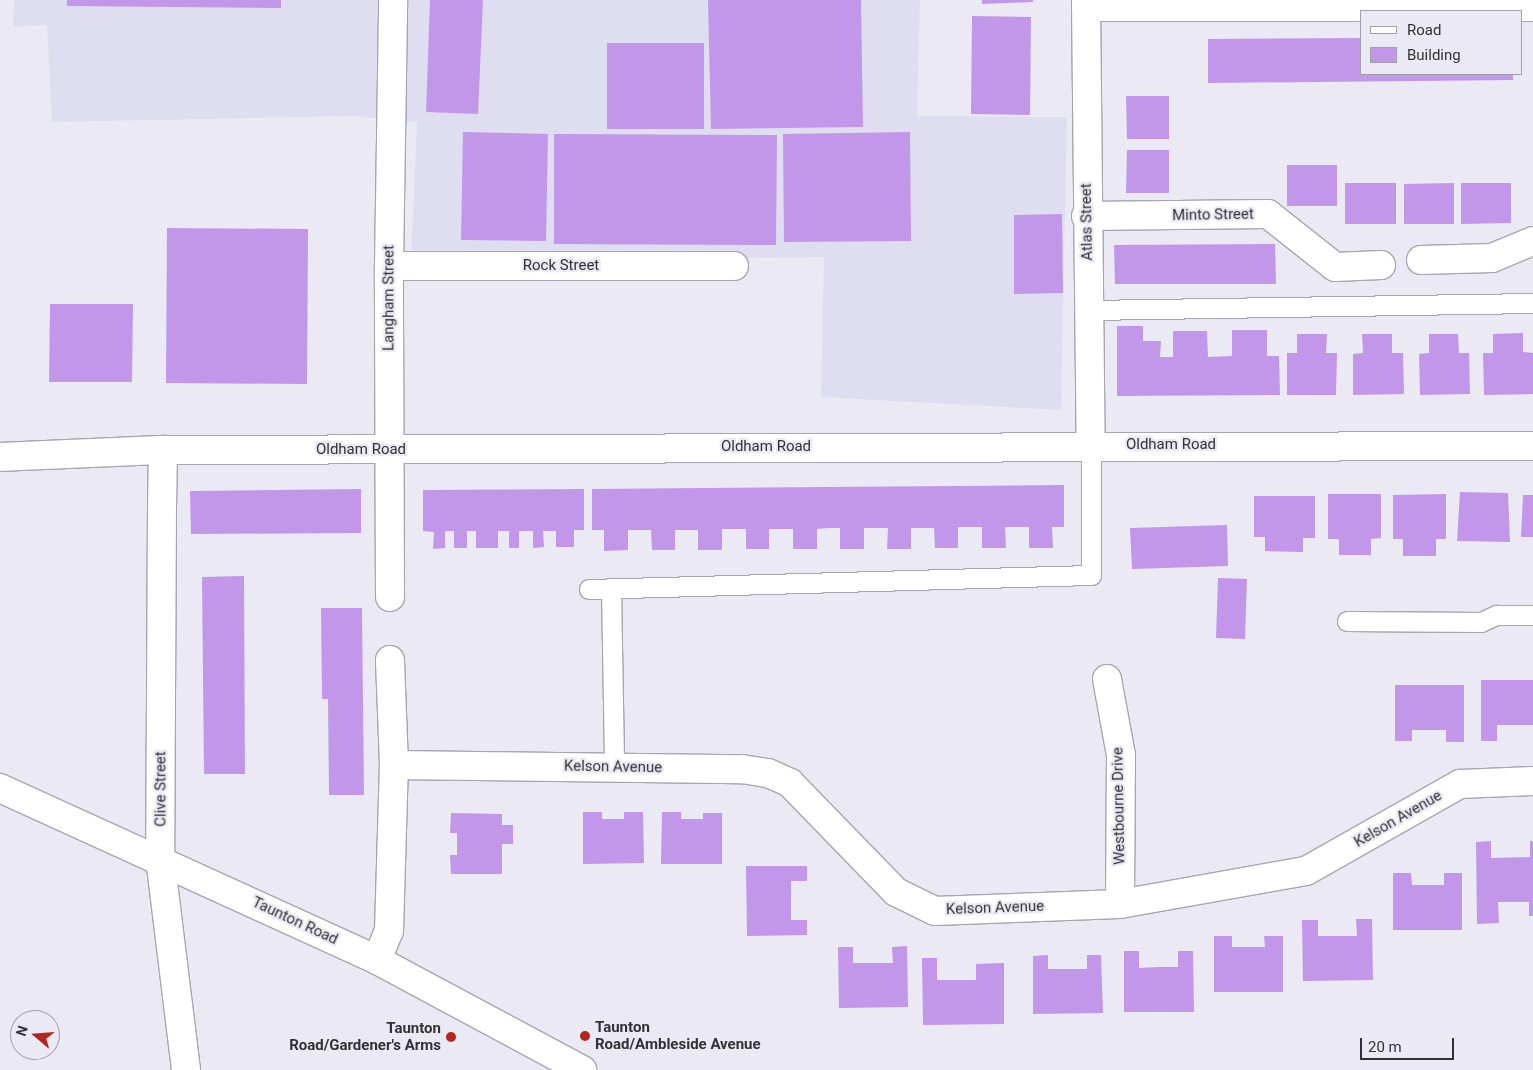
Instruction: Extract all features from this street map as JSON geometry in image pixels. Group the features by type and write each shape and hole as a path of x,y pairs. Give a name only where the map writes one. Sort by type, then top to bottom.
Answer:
{"main road":[{"name":"Langham Street","path":"390,597 389,266 393,0"},
{"path":"1086,4 1533,7"},
{"name":"Atlas Street","path":"1086,4 1086,216 1091,444"},
{"name":"Minto Street","path":"1086,216 1268,214 1335,267 1381,265"},
{"path":"1421,260 1492,258 1533,241"},
{"name":"Rock Street","path":"389,266 734,266"},
{"name":"Oldham Road","path":"0,457 163,450 1091,444 1533,446"},
{"name":"Clive Street","path":"163,450 160,858 186,1070"},
{"path":"377,960 389,931 394,765 390,660"},
{"name":"Westbourne Drive","path":"1107,679 1122,755 1120,904"},
{"name":"Kelson Avenue","path":"394,765 742,769 768,773 790,783 896,892 936,910 1120,904 1306,871 1460,784 1533,781"},
{"name":"Taunton Road","path":"0,788 160,858 377,960 582,1070"}],"lane":[{"path":"1088,310 1533,303"},
{"path":"589,589 1091,575 1091,444"},
{"path":"611,588 614,767"},
{"path":"1347,621 1481,622 1496,615 1533,614"}],"shaded area":[{"path":"14,0 920,0 917,116 1067,117 1061,410 821,397 824,257 411,262 417,122 351,116 52,122 47,25 13,27"}],"building":[{"path":"67,0 281,0 281,8 67,6"},
{"path":"430,0 483,0 478,114 426,112"},
{"path":"708,0 861,0 863,127 711,129"},
{"path":"982,0 1033,0 1033,2 982,4"},
{"path":"972,16 1031,17 1030,115 971,114"},
{"path":"1360,38 1360,75 1513,75 1513,80 1208,83 1208,39"},
{"path":"607,43 704,43 704,129 607,129"},
{"path":"1126,96 1169,96 1169,139 1127,139"},
{"path":"463,132 548,134 546,241 461,240"},
{"path":"910,132 911,241 784,242 783,134"},
{"path":"554,134 777,135 776,245 554,244"},
{"path":"1127,150 1169,150 1169,193 1126,193"},
{"path":"1287,165 1337,165 1337,206 1287,206"},
{"path":"1345,183 1396,183 1396,224 1345,224"},
{"path":"1454,183 1454,224 1404,224 1404,184"},
{"path":"1461,183 1511,183 1511,223 1461,224"},
{"path":"1062,214 1063,293 1014,294 1014,215"},
{"path":"167,228 308,229 307,384 166,383"},
{"path":"1275,244 1276,284 1115,284 1114,245"},
{"path":"50,304 133,304 132,382 49,382"},
{"path":"1117,326 1143,326 1143,341 1161,341 1160,357 1173,357 1173,331 1207,331 1208,357 1232,356 1232,330 1267,330 1267,356 1279,356 1280,395 1117,396"},
{"path":"1523,333 1523,352 1533,353 1533,394 1484,395 1483,353 1493,353 1493,334"},
{"path":"1297,334 1327,334 1326,353 1337,353 1336,395 1287,395 1287,353 1297,353"},
{"path":"1362,334 1392,334 1392,353 1403,353 1404,394 1353,395 1353,354 1363,353"},
{"path":"1429,334 1458,334 1459,353 1469,353 1470,394 1420,395 1419,354 1429,353"},
{"path":"1064,485 1064,527 1052,527 1053,548 1029,548 1029,527 1005,527 1006,548 982,548 982,527 958,527 958,548 935,548 934,528 911,528 911,549 887,549 888,528 864,528 864,549 840,549 840,528 828,528 817,529 817,549 793,549 793,529 769,529 769,549 746,549 746,529 722,529 722,550 698,550 698,530 675,530 675,550 652,550 651,530 628,530 628,550 604,551 604,530 592,530 592,489"},
{"path":"361,489 361,533 191,534 190,491"},
{"path":"584,489 584,530 574,530 574,547 556,547 556,531 543,531 544,547 533,548 533,531 519,531 519,548 509,548 509,531 498,531 498,548 476,548 476,531 467,531 467,548 454,548 454,531 445,531 445,548 433,549 434,532 423,531 423,490"},
{"path":"1460,492 1508,493 1510,542 1457,541"},
{"path":"1328,494 1381,494 1381,538 1371,539 1371,555 1339,555 1339,539 1328,539"},
{"path":"1446,494 1446,539 1436,539 1436,556 1403,556 1403,539 1393,539 1393,495"},
{"path":"1523,495 1533,495 1533,537 1521,537"},
{"path":"1254,496 1315,496 1315,538 1303,538 1303,552 1265,551 1265,537 1254,537"},
{"path":"1227,525 1228,566 1132,569 1130,528"},
{"path":"244,576 245,774 204,774 202,577"},
{"path":"1218,578 1247,579 1245,639 1216,638"},
{"path":"321,608 362,608 364,795 329,795 328,699 322,699"},
{"path":"1481,680 1533,680 1533,725 1497,725 1497,741 1481,741"},
{"path":"1395,685 1464,685 1464,742 1446,742 1446,730 1412,730 1412,741 1395,741"},
{"path":"583,812 602,812 602,819 624,819 624,812 643,812 644,863 583,864"},
{"path":"662,812 681,812 681,819 703,819 703,813 722,813 722,864 661,864"},
{"path":"451,813 502,814 502,825 513,825 513,844 502,844 502,874 451,874 450,855 457,855 457,833 450,833"},
{"path":"1491,841 1491,858 1530,857 1530,841 1533,841 1533,916 1529,916 1529,902 1498,902 1499,923 1477,924 1476,842"},
{"path":"746,866 807,866 807,881 791,881 791,920 807,920 807,935 747,936"},
{"path":"1393,873 1411,873 1412,885 1444,885 1444,873 1462,873 1462,930 1393,930"},
{"path":"1356,919 1372,919 1373,980 1303,981 1302,920 1318,920 1318,936 1357,936"},
{"path":"1214,936 1232,936 1232,947 1265,947 1264,936 1283,936 1283,992 1214,992"},
{"path":"907,946 908,1007 839,1008 838,947 853,947 853,963 893,963 892,947"},
{"path":"1124,951 1139,951 1139,968 1178,967 1178,951 1193,951 1194,1012 1124,1012"},
{"path":"1048,955 1048,969 1087,969 1087,955 1101,955 1103,1013 1033,1014 1033,956"},
{"path":"922,958 937,958 937,980 976,980 976,964 1004,963 1004,1024 923,1025"}],"place":[{"name":"Taunton Road/Ambleside Avenue","path":"585,1036"},
{"name":"Taunton Road/Gardener's Arms","path":"451,1037"}]}
